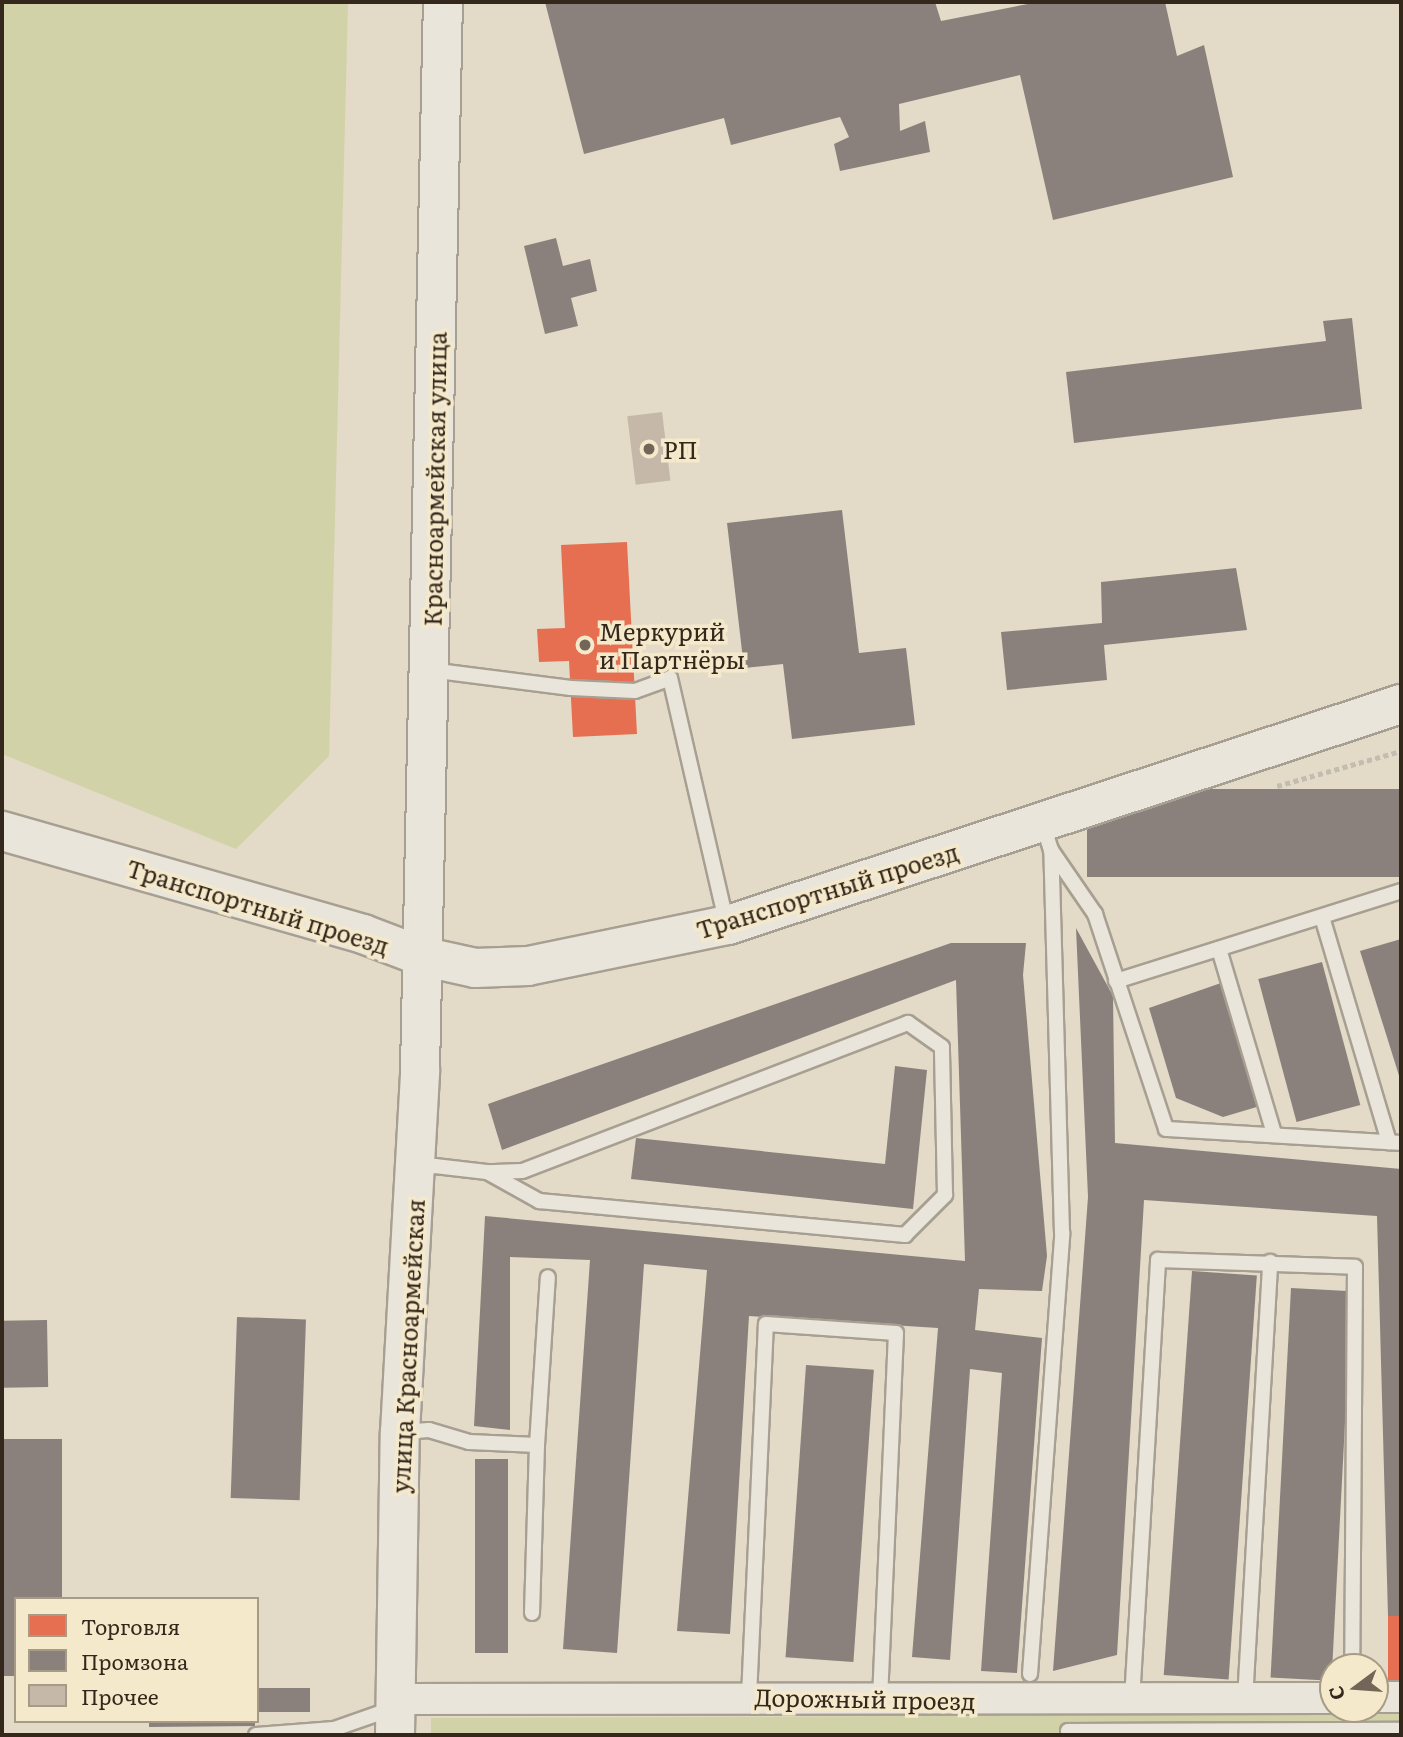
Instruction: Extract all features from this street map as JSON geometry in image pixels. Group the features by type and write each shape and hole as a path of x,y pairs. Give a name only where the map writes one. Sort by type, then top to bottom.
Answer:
{"main road":[{"name":"Красноармейская улица","path":"421,956 430,670 443,2"},
{"name":"Транспортный проезд","path":"2,831 363,934 421,956 475,968 528,966 728,925 1047,835 1401,704"},
{"name":"улица Красноармейская","path":"396,1714 400,1432 417,1169 421,956"}],"street":[{"name":"Дорожный проезд","path":"396,1714 749,1697 1132,1702 1319,1698"}],"lane":[{"path":"430,670 570,688 635,691 670,678 728,925"},
{"path":"1047,835 1095,914 1166,1129 1395,1142 1322,916"},
{"path":"1030,1674 1062,1233 1047,835"},
{"path":"1116,981 1401,891"},
{"path":"1219,949 1274,1134"},
{"path":"417,1169 435,1166 487,1172 522,1171 908,1023 942,1047 945,1195 905,1235 539,1201 487,1172"},
{"path":"1132,1702 1158,1260 1355,1267 1352,1653"},
{"path":"1245,1701 1270,1262"},
{"path":"532,1613 537,1445 548,1278"},
{"path":"749,1697 766,1324 897,1333 880,1697"},
{"path":"400,1432 429,1430 469,1442 537,1445"},
{"path":"256,1735 334,1729 396,1714"},
{"path":"1069,1735 1068,1731 1401,1730"}],"green space":[{"path":"2,2 348,2 329,756 236,849 2,754"},
{"path":"1319,1714 1319,1723 1389,1723 1389,1714 1401,1714 1401,1735 431,1735 431,1718"}],"building: Торговля":[{"name":"Меркурий и Партнёры","path":"627,542 637,734 573,737 569,661 539,662 537,629 565,628 561,545"},
{"path":"1388,1616 1401,1616 1401,1686 1389,1686"}],"building: Промзона":[{"path":"545,2 935,2 941,21 1038,2 1165,2 1177,56 1204,45 1233,177 1053,220 1020,75 899,104 900,131 925,121 930,152 840,171 834,144 849,137 840,117 731,145 724,118 584,154"},
{"path":"556,238 563,266 590,259 597,291 571,298 578,326 545,334 524,246"},
{"path":"1352,318 1362,409 1074,443 1066,372 1326,341 1323,321"},
{"path":"842,510 859,653 906,648 915,725 792,739 783,664 744,668 727,523"},
{"path":"1236,568 1247,630 1104,645 1107,680 1007,690 1001,632 1102,623 1101,582"},
{"path":"1087,789 1401,789 1401,877 1087,877"},
{"path":"1076,928 1113,996 1115,1143 1401,1169 1401,1616 1388,1616 1377,1216 1144,1200 1117,1655 1053,1671 1088,1197"},
{"path":"1401,939 1401,1082 1360,951"},
{"path":"951,943 1026,943 1023,975 1047,1256 1042,1291 979,1289 975,1330 1042,1338 1017,1673 981,1671 1002,1373 970,1369 950,1660 912,1657 938,1328 749,1316 730,1634 677,1631 707,1270 644,1264 617,1653 563,1649 590,1260 510,1257 510,1430 474,1426 485,1216 965,1261 956,980 502,1150 488,1104"},
{"path":"1322,962 1360,1105 1297,1122 1258,979"},
{"path":"1221,983 1260,1106 1223,1117 1176,1098 1149,1008"},
{"path":"895,1066 927,1070 913,1209 631,1179 636,1138 885,1164"},
{"path":"1192,1271 1257,1276 1229,1680 1164,1675"},
{"path":"1291,1288 1352,1291 1333,1653 1319,1653 1319,1680 1271,1677"},
{"path":"237,1317 306,1319 300,1500 231,1498"},
{"path":"47,1320 48,1387 3,1388 2,1321"},
{"path":"806,1365 874,1370 853,1662 786,1657"},
{"path":"2,1439 62,1439 62,1597 14,1597 14,1676 2,1676"},
{"path":"475,1459 508,1459 508,1653 475,1653"},
{"path":"259,1688 310,1688 310,1712 259,1712"},
{"path":"149,1723 255,1723 255,1726 149,1727"}],"building: Прочее":[{"name":"РП","path":"662,412 670,480 636,485 627,416"}],"place":[{"name":"РП","path":"649,449"},
{"name":"Меркурий и Партнёры","path":"585,645"}]}
